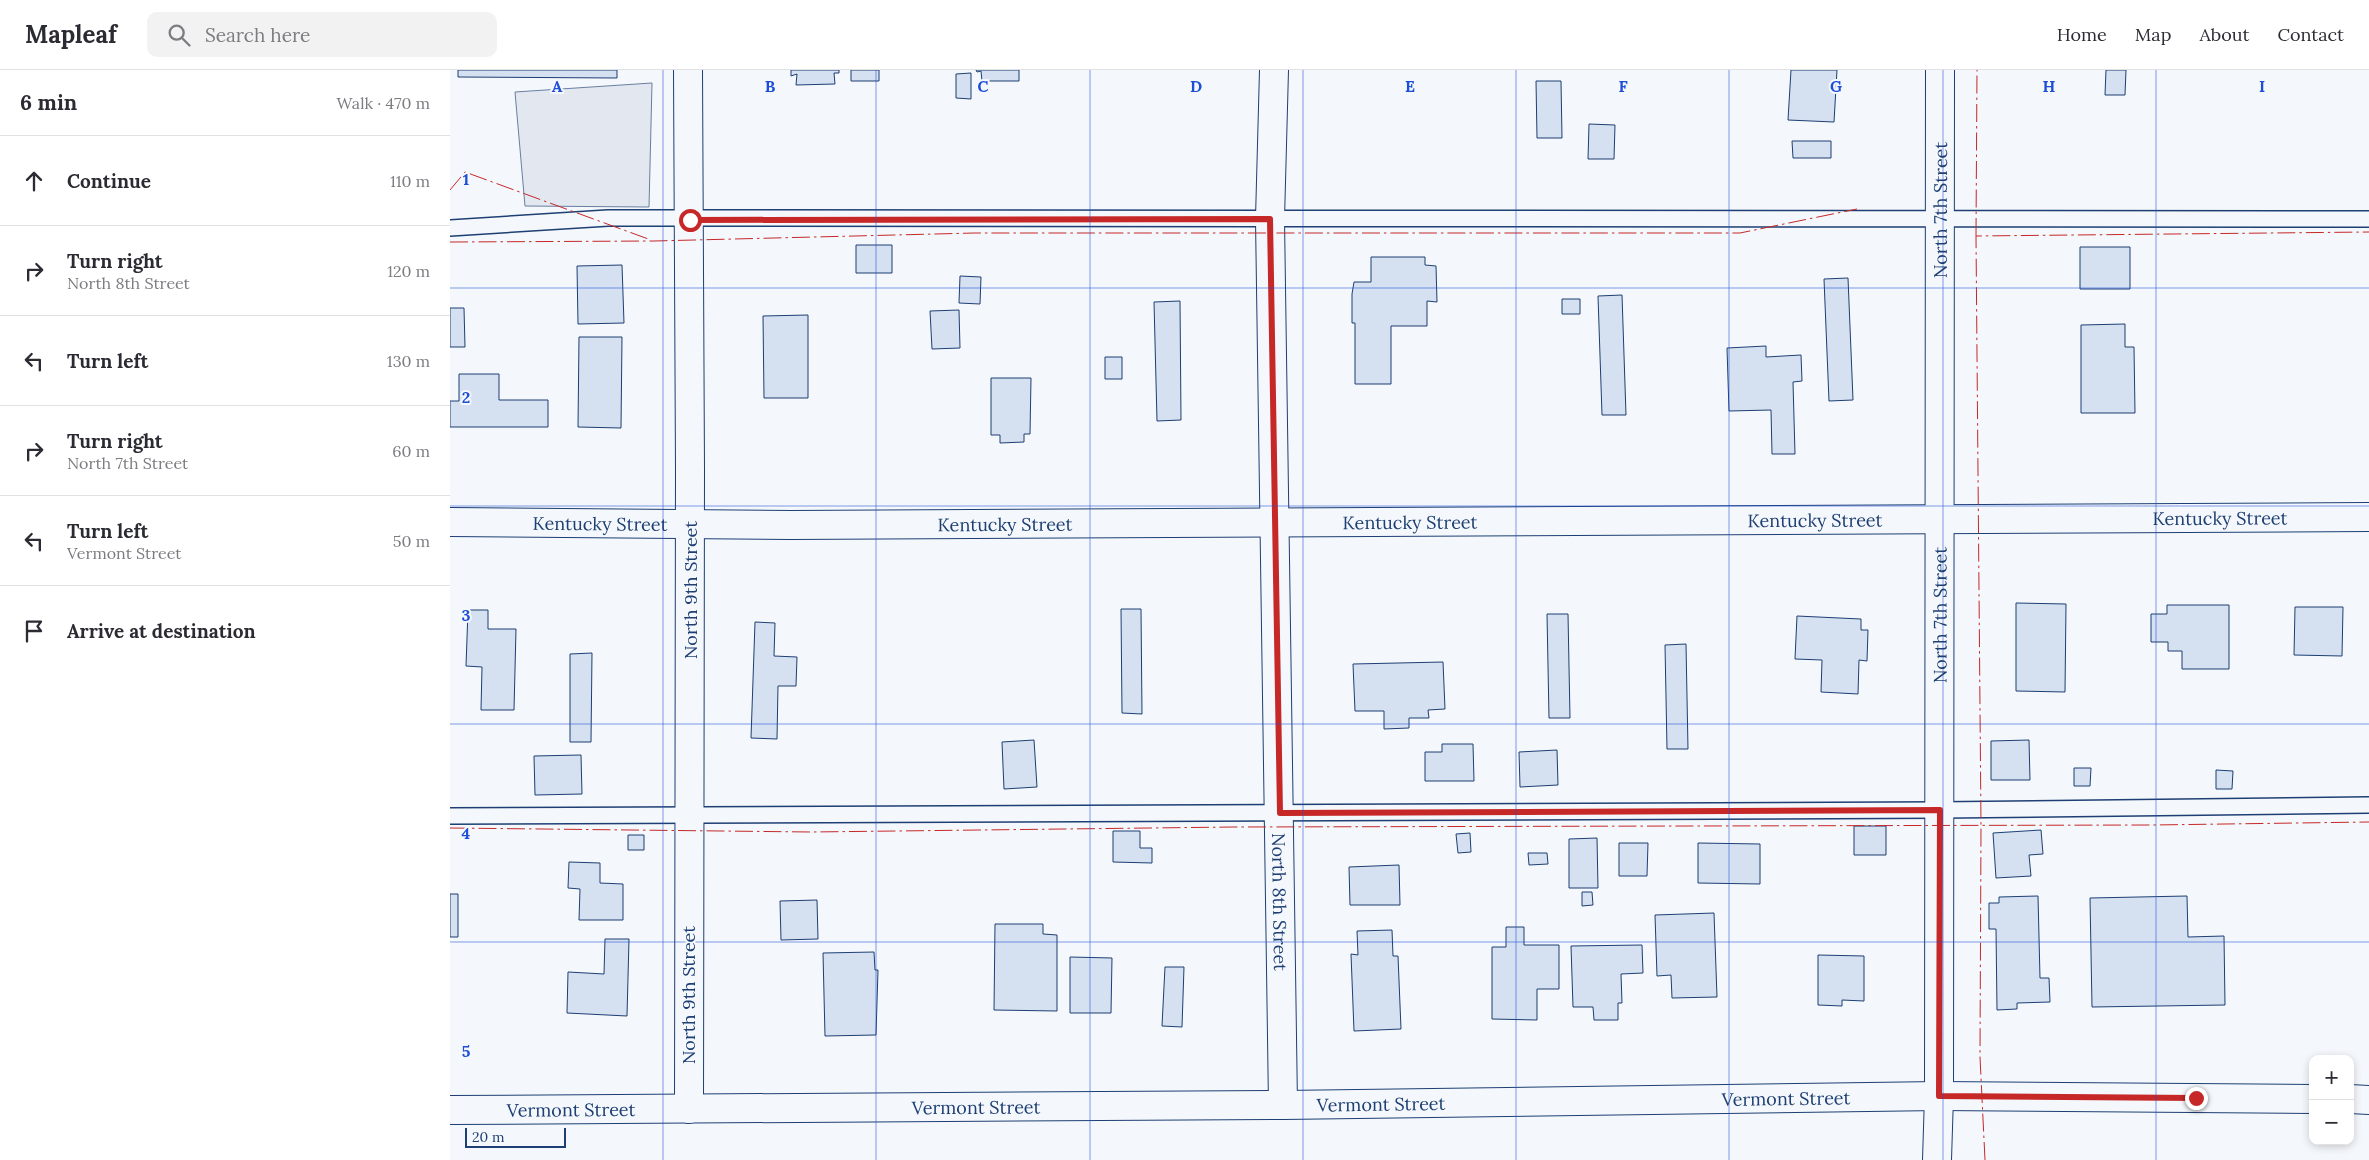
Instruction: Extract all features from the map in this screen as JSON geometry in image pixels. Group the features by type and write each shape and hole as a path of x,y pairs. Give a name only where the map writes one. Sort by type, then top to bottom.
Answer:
{"street":[{"name":"North 9th Street","path":"688,70 690,220 688,1109"},
{"name":"North 8th Street","path":"1274,70 1270,219 1276,522 1283,1105"},
{"name":"North 7th Street","path":"1937,1160 1939,1096 1942,219 1940,70"},
{"name":"Kentucky Street","path":"450,522 801,525 2369,517"},
{"name":"Vermont Street","path":"450,1110 1283,1105 1939,1096 2309,1099"},
{"path":"2354,1099 2369,1100"}],"lane":[{"path":"450,228 608,218 690,220 2369,219"},
{"path":"450,816 1940,810 2369,805"}],"shaded area":[{"path":"652,83 649,207 525,206 515,92"}],"building":[{"path":"458,70 617,70 617,78 458,77"},
{"path":"791,70 839,70 839,73 834,73 835,84 796,85 797,74 791,76"},
{"path":"851,70 879,70 879,81 851,81"},
{"path":"976,70 1019,70 1019,81 982,81 981,71 977,72"},
{"path":"1791,70 1837,70 1834,122 1788,120"},
{"path":"2106,70 2126,70 2125,95 2105,95"},
{"path":"971,73 971,99 956,98 956,74"},
{"path":"1536,81 1561,81 1562,138 1537,138"},
{"path":"1589,124 1615,125 1614,159 1588,159"},
{"path":"1792,141 1831,141 1831,158 1793,158"},
{"path":"856,245 892,245 892,273 856,273"},
{"path":"2080,247 2130,247 2130,289 2080,289"},
{"path":"1371,257 1425,257 1425,265 1436,266 1437,302 1427,301 1427,326 1391,326 1391,384 1355,384 1355,323 1352,323 1352,294 1354,282 1371,282"},
{"path":"622,265 624,323 578,324 577,266"},
{"path":"960,276 981,277 980,304 959,303"},
{"path":"1848,278 1853,400 1829,401 1824,279"},
{"path":"1622,295 1626,415 1602,415 1598,296"},
{"path":"1562,299 1580,299 1580,314 1562,314"},
{"path":"1180,301 1181,420 1157,421 1154,302"},
{"path":"450,308 464,308 465,347 450,347"},
{"path":"959,310 960,348 932,349 930,311"},
{"path":"808,315 808,398 764,398 763,316"},
{"path":"2125,324 2125,347 2134,347 2135,413 2081,413 2081,325"},
{"path":"579,337 622,337 621,428 578,427"},
{"path":"1766,346 1766,357 1801,355 1802,381 1793,382 1795,454 1772,454 1771,410 1729,411 1727,348"},
{"path":"1105,357 1122,357 1122,379 1105,379"},
{"path":"459,374 499,374 499,400 548,400 548,427 450,427 450,401 459,401"},
{"path":"991,378 1031,378 1030,434 1024,434 1024,442 1000,443 1000,435 991,435"},
{"path":"2016,603 2066,604 2065,692 2016,691"},
{"path":"2167,605 2229,605 2229,669 2182,669 2182,651 2168,651 2168,642 2151,642 2151,614 2167,614"},
{"path":"2295,607 2343,607 2342,656 2294,655"},
{"path":"1121,609 1141,609 1142,714 1122,713"},
{"path":"468,610 488,610 488,629 516,629 514,710 481,710 482,667 466,666"},
{"path":"1547,614 1568,614 1570,718 1549,718"},
{"path":"1797,616 1861,619 1861,630 1868,630 1867,661 1859,660 1858,694 1821,692 1822,660 1795,659"},
{"path":"755,622 775,623 774,656 797,657 796,686 778,686 777,739 751,738"},
{"path":"1686,644 1688,749 1667,749 1665,645"},
{"path":"592,653 591,742 570,742 570,654"},
{"path":"1443,662 1445,709 1428,710 1429,718 1409,718 1409,728 1384,729 1384,711 1355,711 1353,664"},
{"path":"1034,740 1037,787 1004,789 1002,742"},
{"path":"2029,740 2030,780 1991,780 1991,741"},
{"path":"1442,744 1473,744 1474,781 1425,781 1425,752 1442,752"},
{"path":"1557,750 1558,785 1520,787 1519,752"},
{"path":"581,755 582,794 535,795 534,756"},
{"path":"2074,768 2091,768 2090,786 2074,786"},
{"path":"2216,770 2233,771 2232,789 2216,789"},
{"path":"1854,826 1886,826 1886,855 1854,855"},
{"path":"2041,830 2043,854 2029,855 2031,876 1996,878 1993,833"},
{"path":"1113,831 1140,831 1140,848 1152,848 1152,863 1113,862"},
{"path":"1470,833 1471,852 1458,853 1456,834"},
{"path":"628,835 644,835 644,850 628,850"},
{"path":"1597,838 1598,888 1569,888 1569,839"},
{"path":"1619,843 1648,843 1647,876 1619,876"},
{"path":"1698,843 1760,844 1760,884 1698,883"},
{"path":"1528,853 1547,853 1548,864 1529,865"},
{"path":"569,862 600,863 600,883 623,884 623,920 579,920 580,889 568,888"},
{"path":"1399,865 1400,905 1350,905 1349,867"},
{"path":"1582,892 1592,892 1593,905 1582,906"},
{"path":"450,894 458,894 458,937 450,937"},
{"path":"2038,896 2040,978 2049,978 2050,1002 2017,1003 2017,1009 1997,1010 1996,929 1989,929 1989,903 1999,903 1999,897"},
{"path":"2187,896 2188,937 2224,936 2225,1005 2092,1007 2090,898"},
{"path":"817,900 818,939 781,940 780,901"},
{"path":"1714,913 1717,997 1672,998 1671,975 1657,976 1655,915"},
{"path":"995,924 1043,924 1043,934 1057,935 1057,1011 994,1010"},
{"path":"1506,927 1524,927 1524,945 1559,945 1559,989 1537,989 1537,1020 1492,1019 1492,947 1506,947"},
{"path":"1392,930 1393,956 1398,956 1401,1029 1354,1031 1351,954 1358,955 1357,931"},
{"path":"605,939 629,939 627,1016 567,1013 568,972 604,974"},
{"path":"1642,945 1643,973 1621,974 1622,1003 1618,1003 1618,1020 1594,1020 1593,1007 1573,1007 1571,946"},
{"path":"874,952 875,970 878,970 876,1035 825,1036 823,953"},
{"path":"1818,955 1864,956 1864,1001 1842,1000 1842,1006 1818,1005"},
{"path":"1070,957 1112,958 1111,1013 1070,1013"},
{"path":"1165,967 1184,967 1182,1027 1162,1026"}],"power":[{"path":"1976,236 1977,70"},
{"path":"450,190 465,172 651,240"},
{"path":"450,242 654,241 975,233 1740,233 1857,209"},
{"path":"1985,1160 1980,1057 1981,825 1976,236 2369,232"},
{"path":"450,828 811,832 1234,827 2153,825 2369,822"}],"route":[{"path":"690,220 1270,219 1280,813 1940,810 1939,1096 2196,1098"}]}
